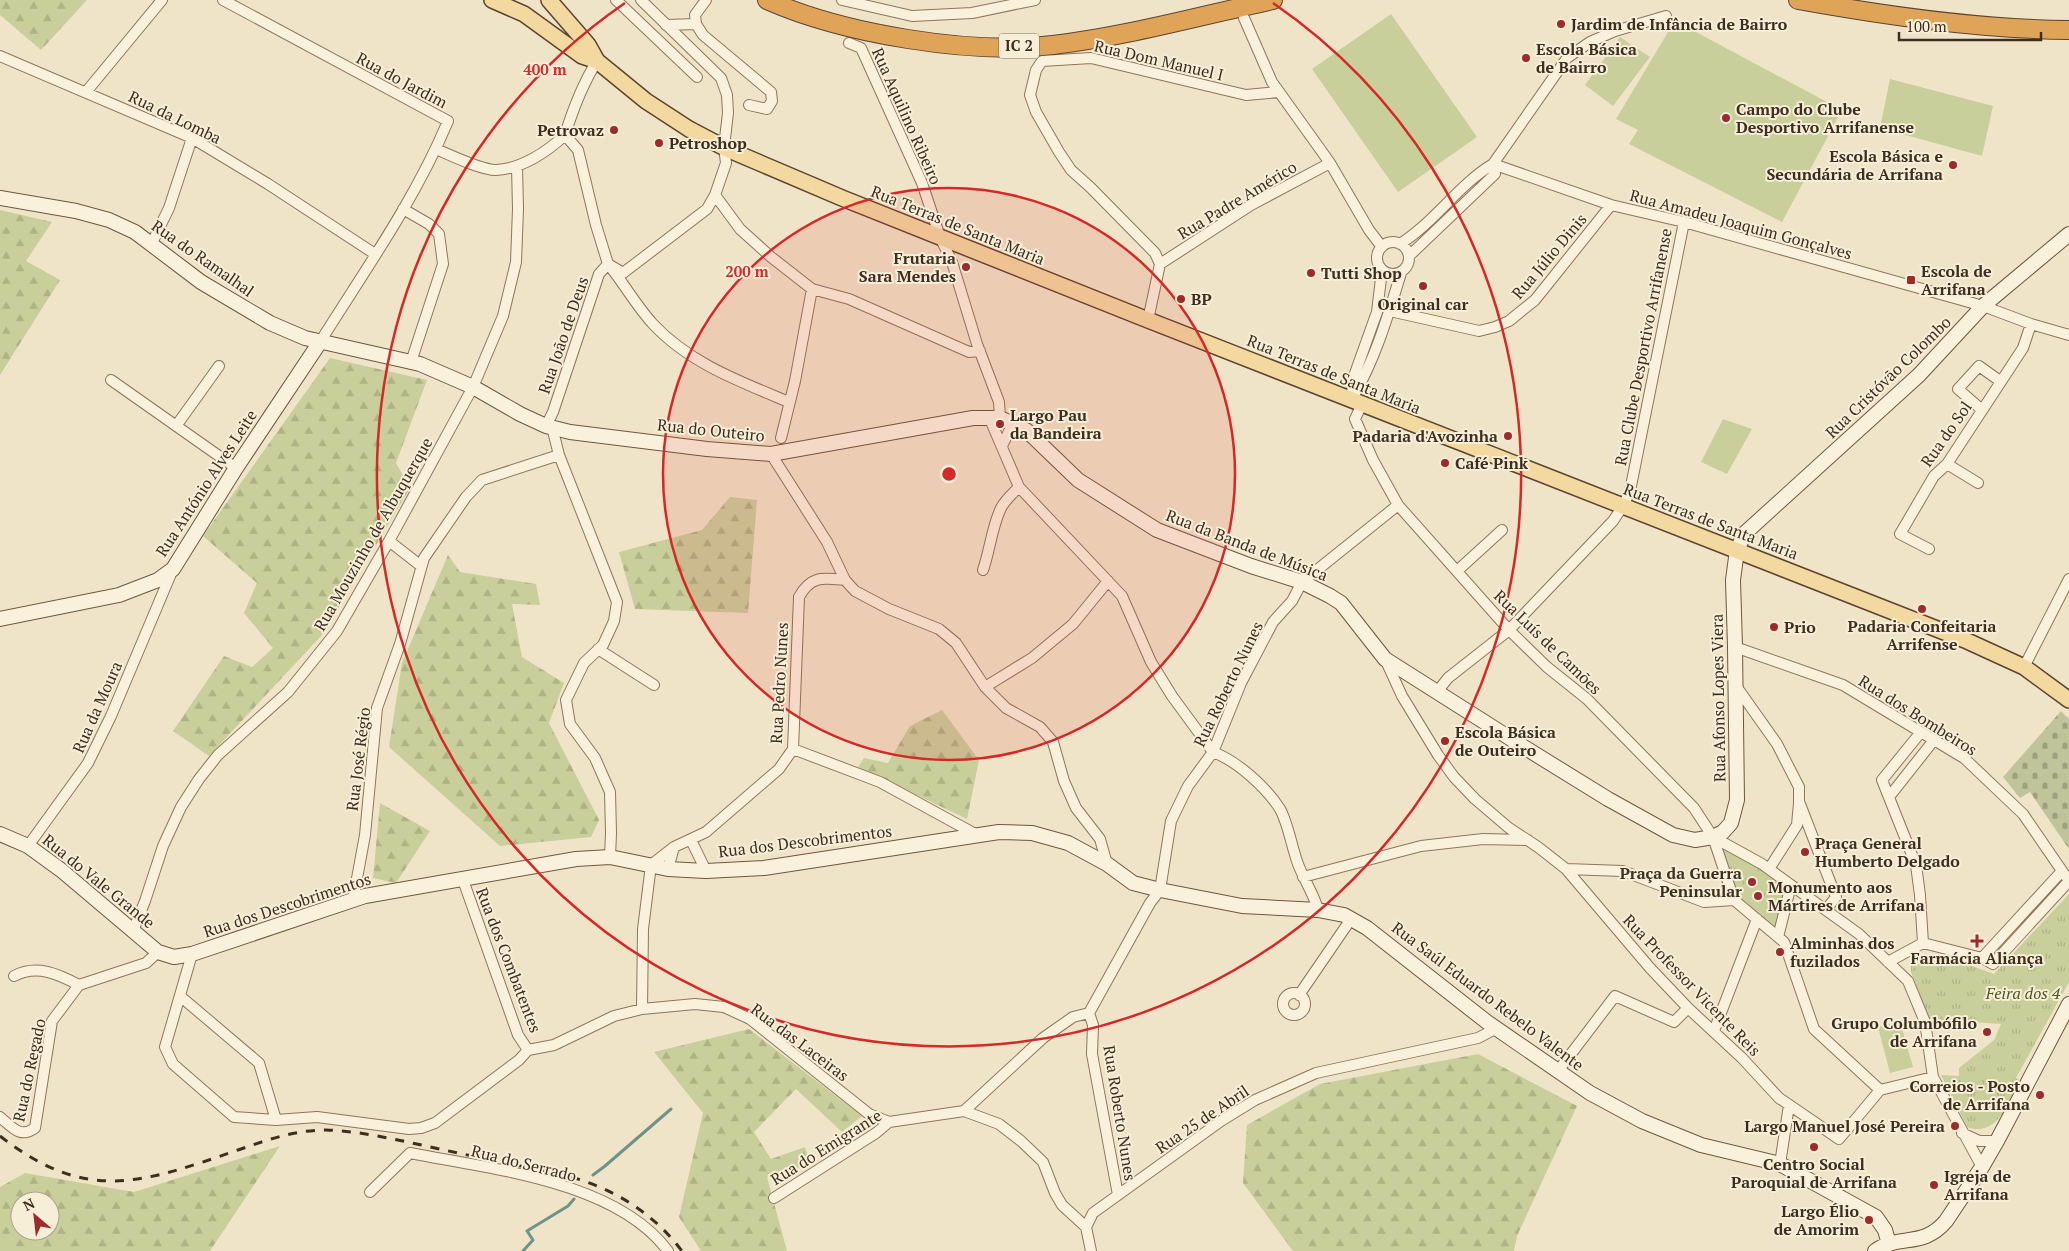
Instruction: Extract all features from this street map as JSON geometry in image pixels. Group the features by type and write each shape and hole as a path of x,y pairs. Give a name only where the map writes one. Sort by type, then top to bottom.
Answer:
{"highway":[{"name":"IC 2","path":"767,0 836,24 898,38 968,46 1009,47 1051,45 1107,37 1273,0"},
{"name":"IC 2","path":"784,0 838,17 899,30 969,39 1009,40 1106,30 1243,0"},
{"path":"1798,0 1844,8 1976,25 2069,30"},
{"path":"1837,0 1974,19 2069,23"}],"main road":[{"path":"549,0 588,45 597,61"},
{"path":"506,2 582,56 597,61"},
{"name":"Rua Terras de Santa Maria","path":"597,61 646,102 689,129 724,147 842,198 1148,320 1965,640 2024,667 2069,700"}],"street":[{"path":"86,92 162,0"},
{"name":"Rua do Jardim","path":"223,0 448,121 436,149 403,209 320,342"},
{"path":"616,0 697,77"},
{"path":"608,264 623,273 707,209 715,195 726,163 724,147 728,113 727,95 721,78 641,0"},
{"path":"706,0 695,15 696,24 703,35 771,92 772,102 767,109 749,105"},
{"path":"842,0 878,5 912,16 972,13 1035,0"},
{"path":"1400,244 1418,232 1480,172 1493,164 1567,58 1590,42 1615,30 1666,16"},
{"path":"1244,18 1272,82 1330,163 1369,230 1382,247"},
{"path":"666,25 696,24"},
{"name":"Rua Aquilino Ribeiro","path":"849,43 861,48 922,183 940,236 952,262 980,351 999,402 1002,446 1019,487"},
{"path":"674,57 686,44"},
{"name":"Rua da Lomba","path":"0,56 192,138 268,184 375,254"},
{"name":"Rua Dom Manuel I","path":"1160,264 1154,253 1071,170 1059,152 1036,112 1030,95 1036,70 1042,61 1091,58 1246,95 1279,92"},
{"path":"436,149 494,170 517,166 553,146 565,135 584,81 597,61"},
{"name":"Rua João de Deus","path":"549,427 599,274 608,264 596,225 578,150 565,135"},
{"path":"152,244 169,208 192,138"},
{"name":"Rua Padre Américo","path":"1160,264 1250,205 1330,163"},
{"path":"1409,256 1494,174 1493,164"},
{"name":"Rua Amadeu Joaquim Gonçalves","path":"1493,164 1611,205 1684,222 1983,306 2069,336"},
{"name":"Rua Mouzinho de Albuquerque","path":"132,931 145,901 163,846 181,807 198,779 218,755 288,692 337,631 389,541 473,387 503,316 516,262 517,166"},
{"path":"715,195 740,229 771,257 812,289 850,298 969,352 980,351"},
{"name":"Rua do Ramalhal","path":"0,198 93,215 121,225 152,244 195,278 270,323 305,338 434,369 473,387 520,414"},
{"name":"Rua Júlio Dinis","path":"1390,311 1479,331 1509,321 1536,300 1611,205"},
{"path":"403,209 429,224 440,234 443,264 410,362"},
{"name":"Rua Clube Desportivo Arrifanense","path":"1624,506 1630,491 1684,222"},
{"name":"Rua Cristóvão Colombo","path":"1737,550 1745,534 1919,375 1983,306 2069,234"},
{"path":"952,262 957,243"},
{"path":"1357,402 1363,379 1390,311 1401,273 1408,266 1408,251 1400,244 1391,243 1382,247 1378,256 1379,266 1382,270 1391,274 1401,273"},
{"path":"608,264 654,325 688,355 741,382 789,402"},
{"path":"1148,320 1160,264"},
{"name":"Rua Luís de Camões","path":"1382,270 1377,312 1353,380 1357,402 1356,419 1373,460 1398,505 1509,630 1547,667 1587,699 1667,779 1694,808 1713,837"},
{"path":"781,438 795,381 812,289"},
{"name":"Rua do Sol","path":"1929,548 1900,534 1934,476 1947,464 2023,348 2031,324"},
{"name":"Rua António Alves Leite","path":"0,619 119,595 158,580 174,568 236,468 320,342"},
{"path":"176,426 219,366"},
{"path":"1982,410 1958,389 1979,366 2000,381"},
{"path":"111,380 236,468"},
{"name":"Rua do Outeiro","path":"520,414 549,427 599,436 727,452 771,454 963,420 1001,419"},
{"path":"1001,419 1002,446"},
{"name":"Rua da Banda de Música","path":"1001,419 1026,430 1078,480 1097,494 1157,530 1251,566 1302,582 1341,604 1385,659 1600,794 1673,835 1695,840 1713,837"},
{"path":"549,427 617,602 614,622 604,645 584,663 566,700 570,724 595,758 610,792 610,858"},
{"name":"Rua José Régio","path":"353,900 365,836 377,708 400,644 424,558 466,497 482,480 559,454"},
{"path":"771,454 827,542 845,580 855,591 889,609 939,629 956,643 985,687 1006,708 1040,727 1052,742 1064,781 1076,808 1100,839 1107,864"},
{"path":"1947,464 1978,483"},
{"path":"983,570 991,545 994,525 1002,506 1019,487 1122,596 1156,671 1213,752 1227,757 1256,781 1280,810 1303,877 1315,899 1318,910"},
{"path":"1302,582 1398,505"},
{"path":"1436,692 1448,678 1509,630 1613,521 1624,506"},
{"path":"1457,572 1502,530"},
{"path":"389,541 422,566"},
{"name":"Rua Afonso Lopes Viera","path":"1713,837 1723,832 1731,823 1737,800 1736,647 1733,580 1737,550"},
{"name":"Rua da Moura","path":"28,846 88,764 111,716 174,568"},
{"name":"Rua Pedro Nunes","path":"651,865 674,848 706,832 779,769 793,749 799,597 805,586 820,578 845,580"},
{"path":"2024,667 2069,579"},
{"path":"985,687 1032,658 1073,624 1108,582"},
{"name":"Rua Roberto Nunes","path":"1118,1195 1092,1054 1093,1025 1089,1013 1150,903 1160,890 1171,820 1188,786 1213,752 1241,683 1274,622 1292,601 1302,582"},
{"name":"Rua dos Bombeiros","path":"1736,647 1843,685 1964,758 2023,814 2069,881"},
{"path":"598,650 654,685"},
{"name":"Rua Professor Vicente Reis","path":"1385,659 1395,684 1412,714 1454,777 1492,815 1566,869 1638,954 1688,1008 1714,1031 1779,1098 1839,1139 1880,1090"},
{"path":"1736,686 1777,744 1799,787 1797,825 1769,869"},
{"path":"1921,732 1882,780 1916,865 1923,942"},
{"path":"1890,797 1934,740"},
{"path":"793,749 880,782 977,836"},
{"path":"1799,803 1836,897 1828,907"},
{"name":"Rua dos Descobrimentos","path":"174,957 192,954 378,893 463,880 576,859 610,858 668,869 706,871 764,868 999,832 1032,832 1068,843 1107,864 1133,883 1160,890 1242,906 1318,910"},
{"name":"Rua do Vale Grande","path":"0,834 28,846 61,870 158,952 174,957"},
{"path":"1713,837 1769,869 1859,934 1908,981 1925,1022 1933,1077 1982,1167"},
{"path":"1713,837 1734,900 1784,942 1814,1029 1880,1090 1933,1077"},
{"path":"1303,877 1420,846 1483,839 1528,840"},
{"path":"691,840 706,871"},
{"path":"668,869 674,848"},
{"path":"642,1009 643,929 651,865"},
{"path":"1566,869 1623,871 1704,902 1734,900"},
{"path":"1982,958 2062,871"},
{"name":"Rua dos Combatentes","path":"463,880 518,1035 528,1050"},
{"path":"1888,962 1923,942 1982,958 1994,964 2069,881"},
{"path":"1778,937 1791,885"},
{"name":"Rua Saúl Eduardo Rebelo Valente","path":"1318,910 1344,915 1367,928 1497,1028 1590,1093 1642,1121 1701,1146 1780,1164 1876,1217 1888,1235 1890,1247"},
{"path":"1299,995 1351,918"},
{"path":"1714,1031 1757,919"},
{"path":"2012,925 2021,933"},
{"path":"14,976 26,969 44,971 64,977 79,986 146,963 158,952"},
{"path":"192,954 165,1047 173,1064 234,1117 276,1120 318,1117 409,1129 421,1128 435,1123 519,1060 528,1050"},
{"name":"Rua do Regado","path":"0,1117 18,1132 29,1133 35,1128 52,1021 79,986"},
{"path":"180,996 259,1063 276,1120"},
{"path":"1558,1071 1615,996 1674,1022 1688,1008"},
{"name":"Rua das Laceiras","path":"528,1050 554,1045 614,1016 642,1009 695,1004 724,1007 750,1019 869,1114 889,1122"},
{"path":"1875,1251 1934,1233 1946,1221 1997,1141 2069,1005"},
{"path":"964,1111 1043,1038 1073,1017 1089,1013"},
{"name":"Rua 25 de Abril","path":"1086,1227 1093,1213 1220,1121 1255,1100 1316,1073 1478,1038 1497,1028"},
{"path":"1780,1164 1788,1105"},
{"name":"Rua do Emigrante","path":"774,1198 876,1133 889,1122 964,1111 999,1124 1021,1141 1043,1162 1062,1205 1086,1227"},
{"path":"1962,1133 1979,1141 1997,1141"},
{"name":"Rua do Serrado","path":"370,1192 410,1153 517,1175 596,1198 634,1218 657,1238 668,1251"},
{"path":"1086,1227 1091,1251"}],"green space":[{"path":"0,0 87,0 41,50 0,15"},
{"path":"1391,14 1477,137 1398,192 1312,69"},
{"name":"Campo do Clube Desportivo Arrifanense","path":"1681,24 1842,110 1782,222 1629,144 1638,130 1616,119 1668,32"},
{"path":"1620,37 1650,57 1613,106 1585,85"},
{"path":"1890,79 1993,106 1982,156 1880,128"},
{"path":"0,210 52,222 26,261 60,280 0,375"},
{"path":"330,358 427,380 396,463 410,488 322,635 209,756 173,731 224,656 252,667 273,648 244,613 257,583 203,536"},
{"path":"1723,419 1752,429 1727,474 1701,462"},
{"path":"730,497 757,500 748,613 635,609 619,552 702,530"},
{"path":"448,555 460,572 536,584 540,605 512,604 522,657 564,683 549,723 599,820 591,837 500,846 389,747 402,663"},
{"path":"942,710 979,760 967,819 858,767 864,758 888,763 910,726"},
{"path":"2061,711 2069,719 2069,849 2030,792 2020,798 2003,777"},
{"path":"380,803 430,831 396,883 373,878"},
{"path":"1718,844 1757,864 1789,887 1777,933 1736,897"},
{"name":"Feira dos 4","path":"2069,894 2069,982 2016,1078 2022,1082 2007,1108 1994,1123 1986,1127 1977,1129 1967,1127 1941,1075 1959,1076 1959,1068 1994,1040 2001,1024 1928,1019 1911,972 1911,955 1947,957 1994,974"},
{"path":"1900,1021 1913,1067 1890,1073 1878,1027"},
{"path":"749,1029 862,1116 842,1132 796,1089 754,1132 771,1159 805,1147 810,1164 767,1177 787,1251 701,1251 679,1217 703,1113 654,1052"},
{"path":"1478,1054 1577,1106 1517,1236 1514,1251 1293,1251 1243,1183 1247,1125 1320,1084"},
{"path":"280,1146 210,1251 0,1251 0,1187 25,1173 134,1192"}],"waterway":[{"path":"593,1175 671,1109"},
{"path":"523,1251 533,1240 527,1231 568,1206 574,1199"}],"railway":[{"path":"0,1136 31,1157 60,1172 88,1179 116,1181 143,1178 173,1171 270,1139 314,1130 351,1132 376,1136 560,1174 595,1185 643,1212 657,1223 682,1251"}],"place":[{"name":"Jardim de Infância de Bairro","path":"1561,24"},
{"name":"Escola Básica de Bairro","path":"1526,58"},
{"name":"Campo do Clube Desportivo Arrifanense","path":"1726,118"},
{"name":"Petrovaz","path":"614,130"},
{"name":"Petroshop","path":"659,143"},
{"name":"Escola Básica e Secundária de Arrifana","path":"1953,165"},
{"name":"Frutaria Sara Mendes","path":"966,267"},
{"name":"Tutti Shop","path":"1311,273"},
{"name":"Escola de Arrifana","path":"1911,280"},
{"name":"Original car","path":"1423,286"},
{"name":"BP","path":"1181,299"},
{"name":"Largo Pau da Bandeira","path":"1000,424"},
{"name":"Padaria d'Avozinha","path":"1508,436"},
{"name":"Café Pink","path":"1445,463"},
{"name":"Padaria Confeitaria Arrifense","path":"1922,609"},
{"name":"Prio","path":"1774,627"},
{"name":"Escola Básica de Outeiro","path":"1445,741"},
{"name":"Praça General Humberto Delgado","path":"1805,852"},
{"name":"Praça da Guerra Peninsular","path":"1752,882"},
{"name":"Monumento aos Mártires de Arrifana","path":"1758,896"},
{"name":"Farmácia Aliança","path":"1977,941"},
{"name":"Alminhas dos fuzilados","path":"1780,952"},
{"name":"Grupo Columbófilo de Arrifana","path":"1987,1032"},
{"name":"Correios - Posto de Arrifana","path":"2040,1095"},
{"name":"Largo Manuel José Pereira","path":"1955,1126"},
{"name":"Centro Social Paroquial de Arrifana","path":"1814,1147"},
{"name":"Igreja de Arrifana","path":"1934,1185"},
{"name":"Largo Élio de Amorim","path":"1869,1220"}]}
